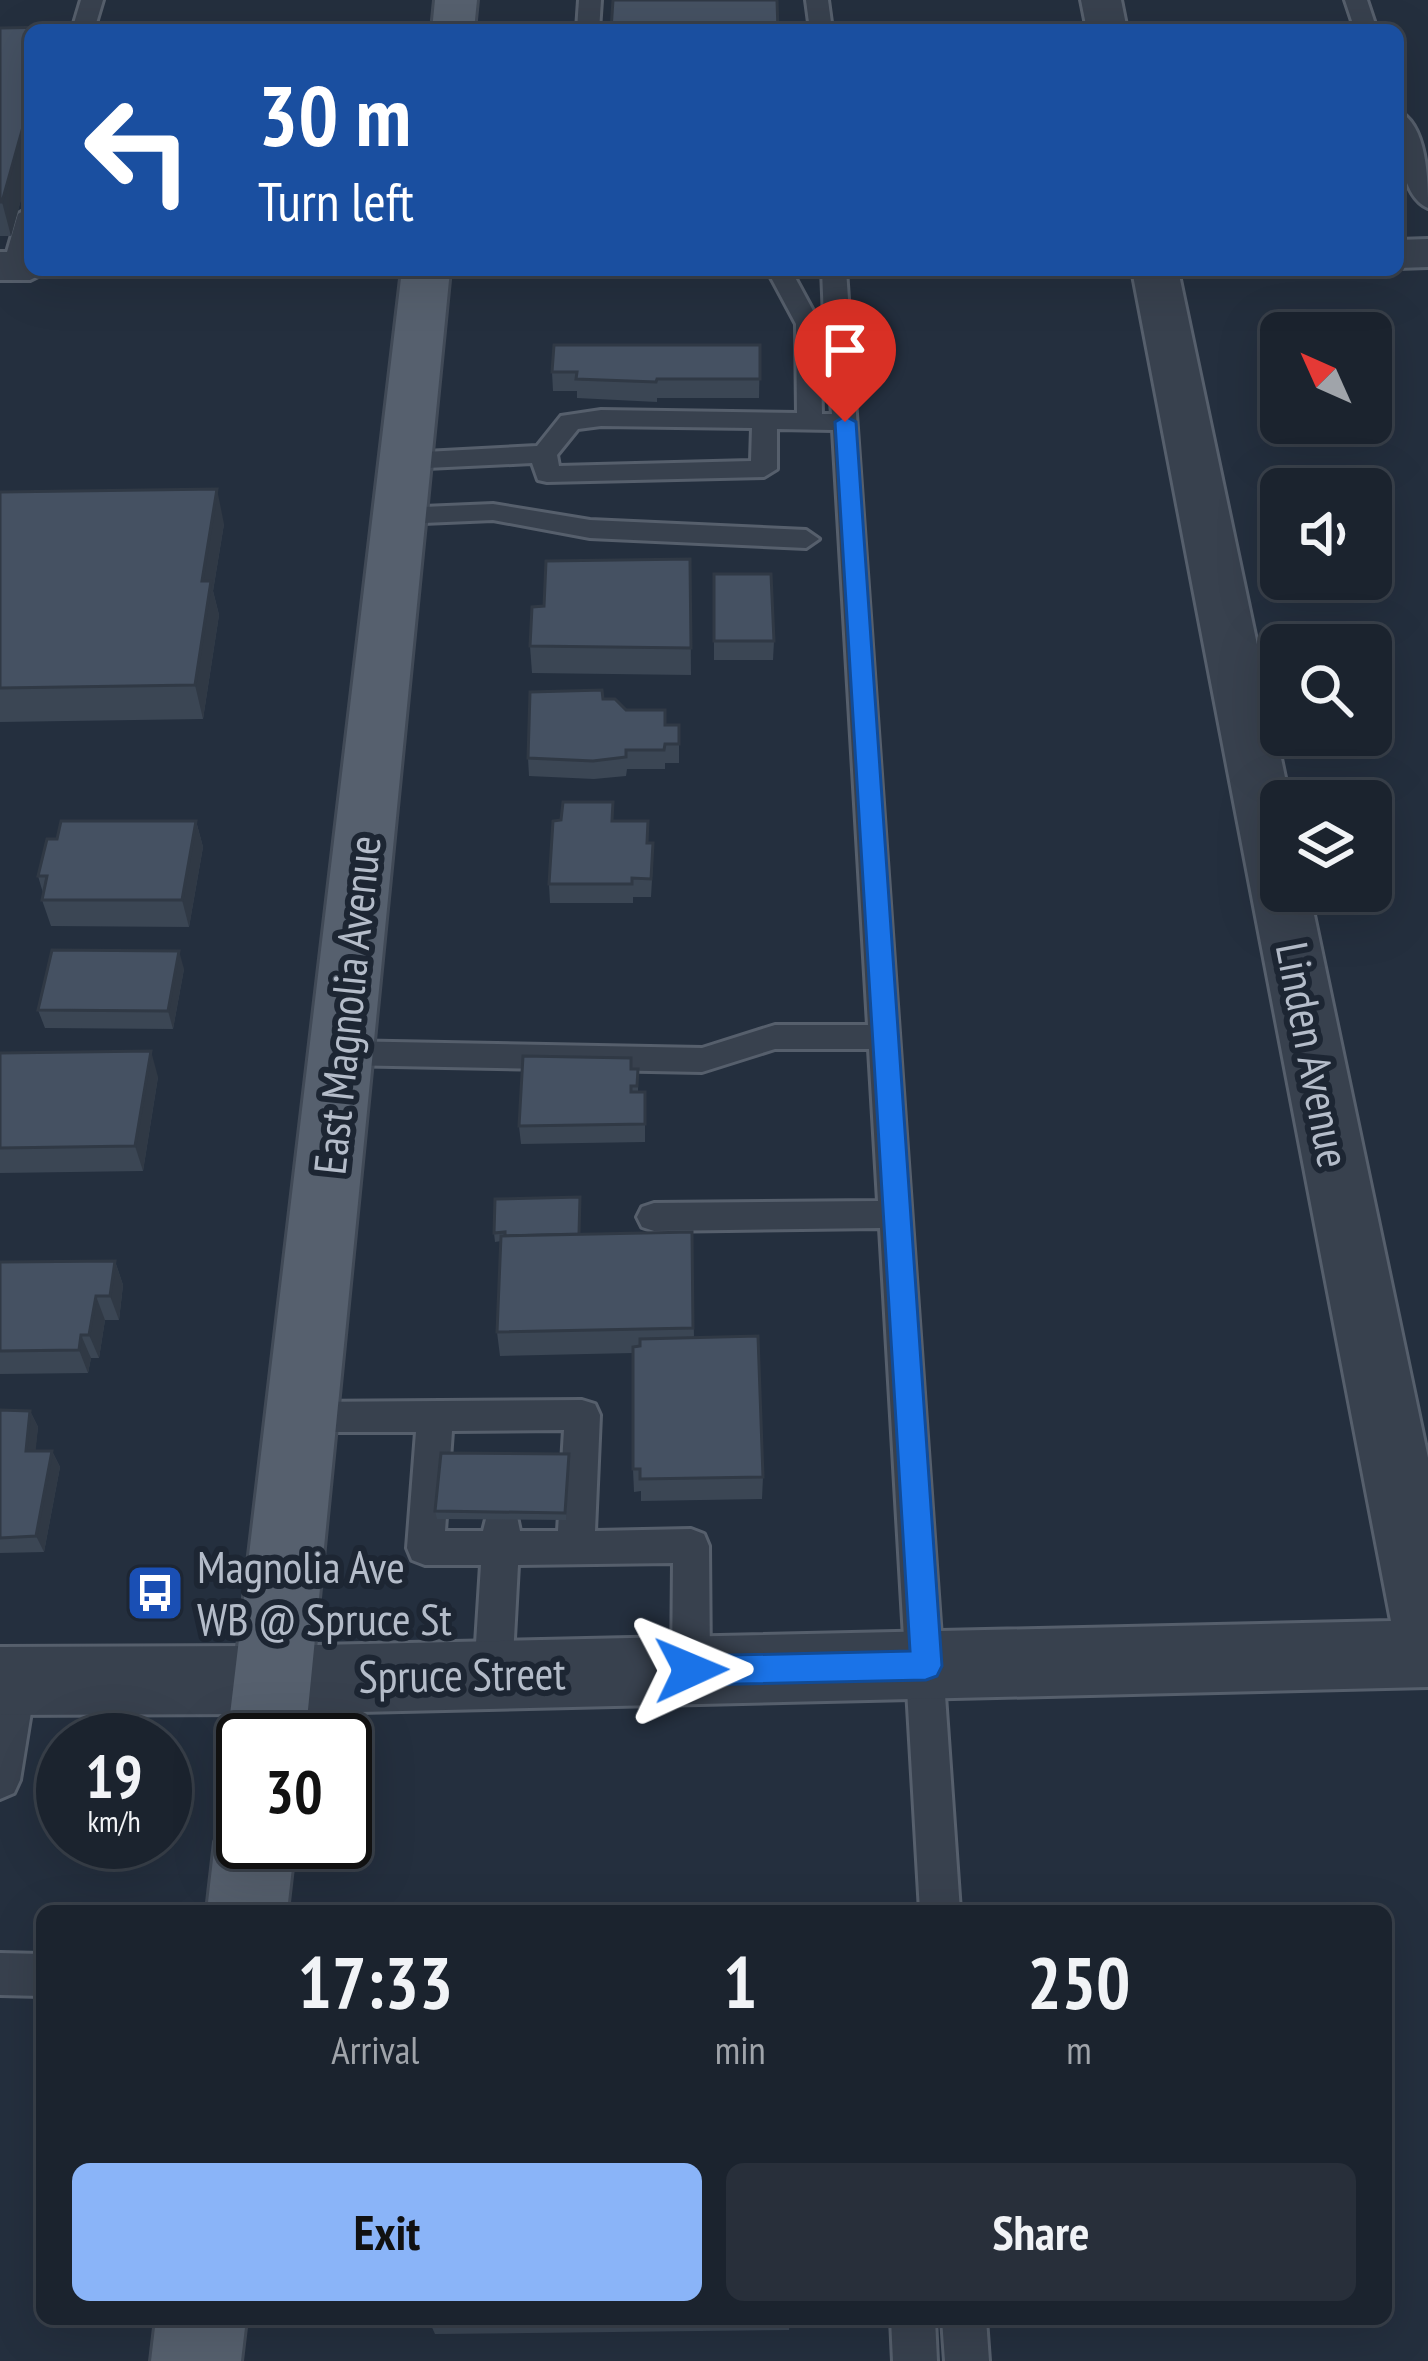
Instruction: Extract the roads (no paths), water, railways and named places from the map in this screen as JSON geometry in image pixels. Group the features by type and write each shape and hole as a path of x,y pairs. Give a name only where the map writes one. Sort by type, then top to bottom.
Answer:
{"main road":[{"name":"East Magnolia Avenue","path":"269,1710 425,276"},
{"path":"248,1905 252,1869"},
{"path":"196,2361 200,2325"}],"street":[{"name":"Linden Avenue","path":"1156,276 1428,1628"},
{"name":"Spruce Street","path":"9,1681 269,1710 494,1675 1428,1654"}],"lane":[{"path":"1404,135 1428,201"},
{"path":"15,266 24,235"},
{"path":"782,276 808,324 810,420"},
{"path":"834,276 940,1905"},
{"path":"808,324 837,325"},
{"path":"403,488 544,454 570,422 634,416 845,422"},
{"path":"544,454 547,474 764,469 765,418"},
{"path":"403,488 494,512 590,529 806,539"},
{"path":"341,1053 702,1060 776,1037 886,1037"},
{"path":"653,1217 897,1214"},
{"path":"505,1461 508,1415"},
{"path":"302,1417 582,1415 576,1548"},
{"path":"435,1416 425,1548 501,1534 576,1548 691,1546 691,1670"},
{"path":"494,1675 501,1534"},
{"path":"0,1780 9,1681"},
{"path":"0,1975 36,1975"},
{"path":"913,2325 915,2361"},
{"path":"964,2325 967,2361"}],"place":[{"name":"Magnolia Ave WB @ Spruce St","path":"155,1593"}]}
